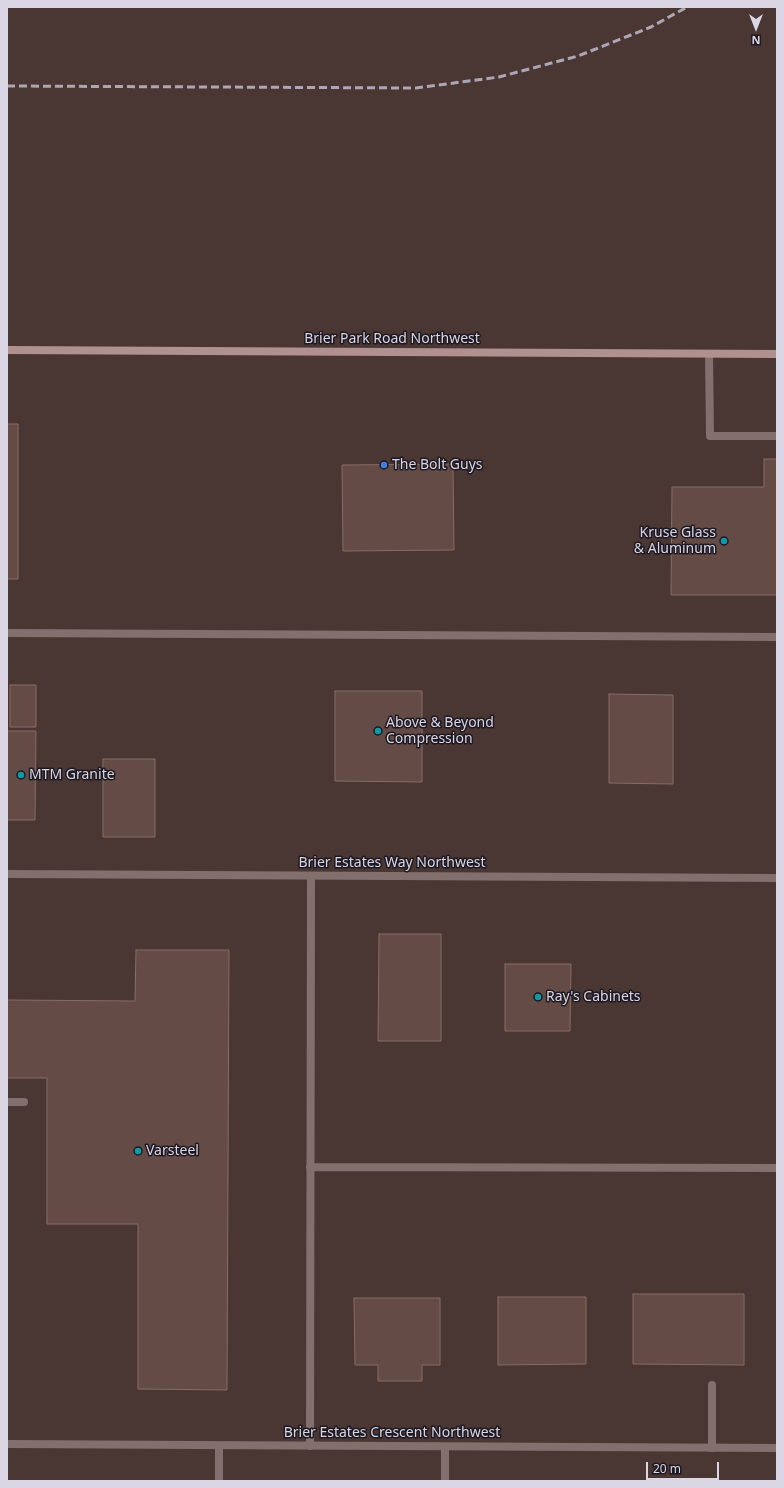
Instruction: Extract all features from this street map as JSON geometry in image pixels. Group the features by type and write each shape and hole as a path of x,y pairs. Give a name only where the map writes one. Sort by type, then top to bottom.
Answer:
{"street":[{"name":"Brier Park Road Northwest","path":"7,350 777,354"},
{"path":"709,354 710,436 777,436"},
{"path":"7,633 777,637"},
{"name":"Brier Estates Way Northwest","path":"7,874 777,878"},
{"path":"310,1446 311,876"},
{"path":"7,1102 24,1102"},
{"path":"310,1167 777,1168"},
{"path":"712,1385 712,1448"},
{"name":"Brier Estates Crescent Northwest","path":"7,1444 777,1448"},
{"path":"219,1446 219,1481"},
{"path":"445,1447 445,1481"}],"shaded area":[{"path":"7,7 777,7 777,1481 7,1481"}],"building":[{"path":"7,424 18,424 18,579 7,579"},
{"name":"Kruse Glass & Aluminum","path":"764,459 777,459 777,595 671,595 672,487 764,487"},
{"path":"453,464 454,550 343,551 342,465"},
{"path":"10,685 36,685 36,727 10,727"},
{"name":"Above & Beyond Compression","path":"335,691 422,691 422,782 335,781"},
{"path":"609,694 673,695 673,784 609,783"},
{"name":"MTM Granite","path":"7,731 36,731 35,820 7,820"},
{"path":"103,759 155,759 155,837 103,837"},
{"path":"379,934 441,934 441,1041 378,1041"},
{"name":"Varsteel","path":"136,950 229,950 227,1390 138,1389 138,1224 47,1224 47,1078 7,1078 7,1000 135,1001"},
{"name":"Ray's Cabinets","path":"505,964 571,964 570,1031 505,1031"},
{"path":"633,1294 744,1294 744,1365 633,1364"},
{"path":"498,1297 586,1297 586,1364 498,1365"},
{"path":"354,1298 440,1298 440,1365 422,1365 422,1381 378,1381 378,1365 355,1365"}],"railway":[{"path":"7,86 416,88 499,77 578,56 651,27 687,7"}],"place":[{"name":"The Bolt Guys","path":"384,465"},
{"name":"Kruse Glass & Aluminum","path":"724,541"},
{"name":"Above & Beyond Compression","path":"378,731"},
{"name":"MTM Granite","path":"21,775"},
{"name":"Ray's Cabinets","path":"538,997"},
{"name":"Varsteel","path":"138,1151"}]}
